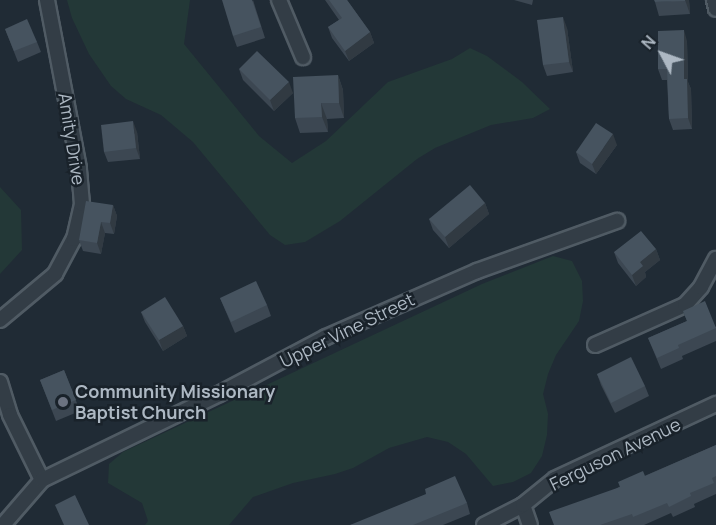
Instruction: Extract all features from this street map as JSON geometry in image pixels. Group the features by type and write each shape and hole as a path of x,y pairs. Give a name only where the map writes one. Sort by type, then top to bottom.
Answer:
{"street":[{"name":"Amity Drive","path":"0,320 55,274 74,239 82,204 79,168 47,0"},
{"path":"279,0 303,57"},
{"path":"714,0 716,9"},
{"name":"Upper Vine Street","path":"3,525 42,480 219,394 326,338 477,271 616,221"},
{"path":"595,345 685,305 701,286 716,259"},
{"path":"0,382 5,419 42,480"},
{"name":"Ferguson Avenue","path":"484,525 523,505 555,479 716,404"},
{"path":"523,505 530,525"}],"green space":[{"path":"67,0 190,0 184,44 259,136 292,163 326,141 388,82 452,59 470,48 487,56 522,82 550,109 533,118 491,125 435,148 417,159 340,221 305,242 285,245 270,235 193,142 161,115 126,99 111,86 89,54 72,18"},
{"path":"0,187 21,210 22,250 0,274"},
{"path":"553,256 572,261 582,281 583,301 579,321 556,355 548,374 543,394 548,414 547,435 542,456 531,473 513,482 493,486 466,454 448,442 427,437 389,448 353,468 293,483 253,497 229,525 145,525 148,521 142,503 108,483 109,464 123,452 482,284"}],"building":[{"path":"222,0 252,0 261,27 233,36"},
{"path":"329,0 347,0 370,32 345,51 328,27 342,18"},
{"path":"654,0 685,0 685,1 655,2"},
{"path":"563,17 569,62 543,65 537,20"},
{"path":"27,19 37,42 14,51 5,29"},
{"path":"684,30 684,79 687,79 688,118 669,119 667,69 658,69 658,31"},
{"path":"257,51 289,82 270,100 239,69"},
{"path":"338,75 339,103 321,103 322,117 295,118 293,77"},
{"path":"133,121 136,148 104,152 101,125"},
{"path":"596,123 613,134 592,164 576,152"},
{"path":"470,185 485,203 445,237 429,219"},
{"path":"86,201 113,205 110,223 101,222 97,243 79,240"},
{"path":"641,231 656,249 640,262 643,266 632,275 614,252"},
{"path":"256,281 267,305 231,322 220,298"},
{"path":"165,297 183,326 159,340 141,312"},
{"path":"705,301 716,328 678,345 679,348 657,358 648,338 687,321 683,311"},
{"path":"631,357 645,386 611,403 597,374"},
{"path":"64,370 76,400 52,410 40,380"},
{"path":"716,445 716,476 712,478 714,483 690,493 691,496 669,507 667,503 633,517 632,514 600,525 554,525 549,512 620,487 618,482 643,471 645,476"},
{"path":"455,476 467,503 413,525 350,525 426,494 425,489"},
{"path":"75,495 89,525 64,525 55,505"}],"place":[{"name":"Community Missionary Baptist Church","path":"63,402"}]}
